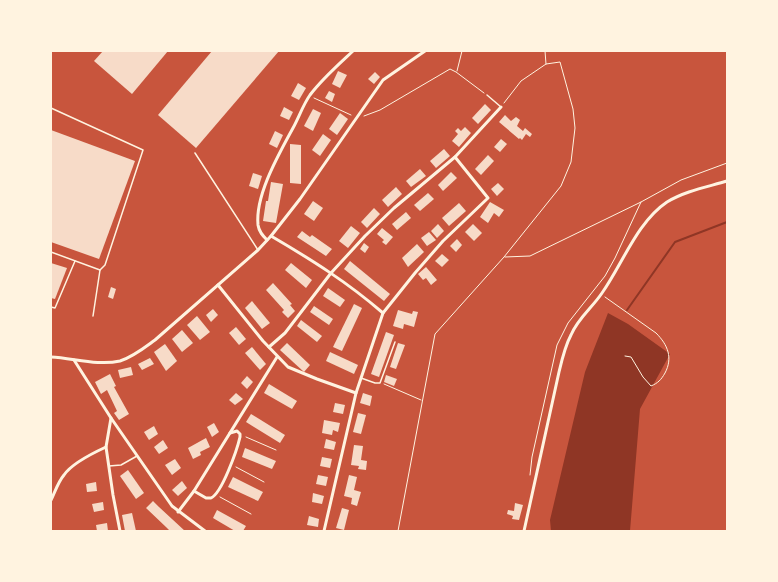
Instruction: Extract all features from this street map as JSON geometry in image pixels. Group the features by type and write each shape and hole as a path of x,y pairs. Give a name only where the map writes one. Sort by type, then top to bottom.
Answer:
{"street":[{"path":"267,240 261,234 258,226 258,216 264,188 270,174 310,95 353,51"},
{"path":"51,357 109,362 131,356 155,340 258,250 271,236 308,187 383,80 425,51"},
{"path":"269,347 285,333 332,273 365,236 394,208 455,157 501,107"},
{"path":"324,531 356,393 383,313 443,241 488,198 455,157"},
{"path":"524,531 559,372 567,342 578,322 601,294 637,236 656,211 667,202 679,196 727,181"},
{"path":"271,236 332,273 383,313"},
{"path":"218,285 277,357 288,367 356,393"},
{"path":"178,512 194,491 277,357"},
{"path":"74,360 172,506 205,531"},
{"path":"112,418 106,447 120,531"},
{"path":"194,491 206,498 211,498 216,495 231,465 240,437 240,434 237,431 230,433"},
{"path":"51,500 65,473 73,466 106,447"}],"lane":[{"path":"487,95 501,107"},
{"path":"51,108 143,150 105,265 100,270 93,316"},
{"path":"195,153 258,250"},
{"path":"51,252 100,270"},
{"path":"51,307 55,308 75,261"},
{"path":"361,378 375,383 380,383 395,342"},
{"path":"109,466 121,465 137,456"}],"path":[{"path":"456,72 462,51"},
{"path":"545,51 546,64"},
{"path":"398,531 435,334 504,257 561,186 571,162 575,128 573,109 560,62 546,64 521,82 501,107"},
{"path":"310,95 360,118 380,110 450,69 487,95"},
{"path":"504,257 530,256 641,202 681,180 727,163"},
{"path":"601,294 656,333 668,348 670,357 668,368 662,378 658,384 651,386 643,377 630,357 625,356"},
{"path":"380,383 422,400"},
{"path":"240,437 245,437 276,450"},
{"path":"231,465 264,482"},
{"path":"216,495 251,514"}],"shaded area":[{"path":"608,313 628,324 670,354 640,409 630,531 551,531 550,520 585,372"}],"building":[{"path":"103,51 168,51 132,94 94,61"},
{"path":"212,51 279,51 196,148 158,115"},
{"path":"338,71 347,75 340,88 332,84"},
{"path":"375,72 380,77 374,84 368,79"},
{"path":"298,83 306,88 299,100 291,96"},
{"path":"329,91 335,94 332,102 325,98"},
{"path":"485,104 491,110 478,124 472,118"},
{"path":"284,107 293,112 289,120 280,116"},
{"path":"313,109 321,113 313,131 304,126"},
{"path":"340,113 348,119 337,135 329,129"},
{"path":"505,115 511,121 516,117 520,120 517,126 523,131 525,128 532,134 530,137 526,134 522,140 520,138 519,139 499,122"},
{"path":"465,127 471,133 459,147 452,141 458,134 455,131 458,128 461,131"},
{"path":"51,130 135,161 99,259 51,242"},
{"path":"275,131 283,135 277,148 269,144"},
{"path":"323,134 331,140 320,156 312,150"},
{"path":"501,139 507,144 500,152 494,147"},
{"path":"290,144 301,145 301,184 290,183"},
{"path":"444,149 450,156 436,168 430,161"},
{"path":"488,155 494,161 481,175 475,169"},
{"path":"420,169 426,176 411,187 406,181"},
{"path":"451,172 457,178 443,191 438,185"},
{"path":"253,173 262,176 258,189 249,186"},
{"path":"271,182 283,184 276,223 263,221"},
{"path":"498,183 504,189 497,196 491,189"},
{"path":"396,187 402,194 388,207 382,200"},
{"path":"428,193 434,199 420,211 414,205"},
{"path":"313,201 323,208 314,221 304,214"},
{"path":"490,202 504,210 499,217 494,213 488,223 480,217"},
{"path":"459,203 466,211 449,226 442,218"},
{"path":"374,208 380,214 367,228 361,222"},
{"path":"406,212 411,218 397,230 392,224"},
{"path":"438,224 444,231 437,238 431,231"},
{"path":"473,224 482,233 474,241 465,232"},
{"path":"351,226 360,233 348,248 339,241"},
{"path":"382,228 393,237 386,245 382,242 384,240 377,234"},
{"path":"302,231 310,237 312,235 332,249 326,256 297,237"},
{"path":"429,232 436,240 427,246 421,238"},
{"path":"457,239 462,245 456,252 450,246"},
{"path":"364,243 369,247 365,253 360,249"},
{"path":"417,244 424,252 408,267 402,258"},
{"path":"442,254 449,260 442,267 435,261"},
{"path":"350,261 390,294 384,301 344,269"},
{"path":"51,263 67,268 55,299 51,298"},
{"path":"291,263 312,280 306,288 285,270"},
{"path":"426,267 437,280 431,285 426,278 423,280 418,274"},
{"path":"273,283 292,304 290,305 295,311 288,318 282,312 284,310 266,290"},
{"path":"111,287 116,289 113,299 108,297"},
{"path":"328,288 345,300 340,307 323,296"},
{"path":"252,301 270,323 262,329 245,308"},
{"path":"354,304 362,308 342,351 333,347"},
{"path":"314,306 333,319 329,325 310,312"},
{"path":"213,309 218,315 211,322 206,315"},
{"path":"398,310 412,314 413,311 418,312 414,327 404,324 403,329 393,326"},
{"path":"197,316 210,332 200,340 187,325"},
{"path":"301,320 322,336 317,342 297,326"},
{"path":"236,327 246,339 239,345 229,333"},
{"path":"182,330 193,343 182,352 172,339"},
{"path":"386,332 394,335 379,377 371,374"},
{"path":"287,343 310,365 304,372 280,350"},
{"path":"398,343 405,345 396,369 390,367"},
{"path":"165,344 177,361 166,371 154,352"},
{"path":"252,347 266,364 260,370 245,353"},
{"path":"330,352 358,365 354,374 326,361"},
{"path":"150,358 154,364 142,370 138,364"},
{"path":"131,367 133,375 120,378 118,370"},
{"path":"110,374 116,386 114,387 129,414 119,420 114,413 117,411 107,390 101,394 95,382"},
{"path":"386,375 397,379 394,386 384,382"},
{"path":"247,376 253,382 247,389 241,383"},
{"path":"269,384 297,401 292,409 264,393"},
{"path":"236,393 243,399 235,405 229,400"},
{"path":"363,393 372,396 370,406 360,403"},
{"path":"335,403 345,405 343,414 333,412"},
{"path":"358,413 366,415 361,434 353,432"},
{"path":"251,414 285,435 280,443 246,422"},
{"path":"324,420 340,423 338,432 333,430 332,435 322,433"},
{"path":"214,423 219,432 212,437 207,427"},
{"path":"154,426 158,434 149,440 144,432"},
{"path":"206,438 210,447 200,452 201,455 193,459 188,448"},
{"path":"326,439 336,442 334,450 324,448"},
{"path":"163,440 168,448 159,454 154,447"},
{"path":"354,445 363,446 361,460 367,461 366,470 358,469 359,466 351,465"},
{"path":"245,448 276,461 272,469 242,457"},
{"path":"322,457 332,459 330,468 320,466"},
{"path":"175,459 181,468 172,475 165,465"},
{"path":"128,470 144,493 136,499 120,476"},
{"path":"318,475 328,477 326,486 316,484"},
{"path":"349,475 357,477 354,490 361,492 357,506 351,504 352,498 344,496"},
{"path":"233,477 263,492 258,501 228,487"},
{"path":"182,481 187,488 178,496 172,490"},
{"path":"96,482 97,491 87,492 86,484"},
{"path":"313,493 324,496 322,504 312,502"},
{"path":"153,501 185,531 170,531 146,508"},
{"path":"103,502 104,510 94,512 92,504"},
{"path":"515,503 523,505 519,520 512,519 513,516 507,514 508,510 514,511"},
{"path":"342,508 349,510 344,530 336,528"},
{"path":"217,510 246,526 243,531 235,531 213,518"},
{"path":"132,513 136,531 125,531 122,515"},
{"path":"309,516 319,519 318,527 307,525"},
{"path":"107,523 108,531 97,531 96,525"}],"waterway":[{"path":"627,310 675,242 727,222"}]}
